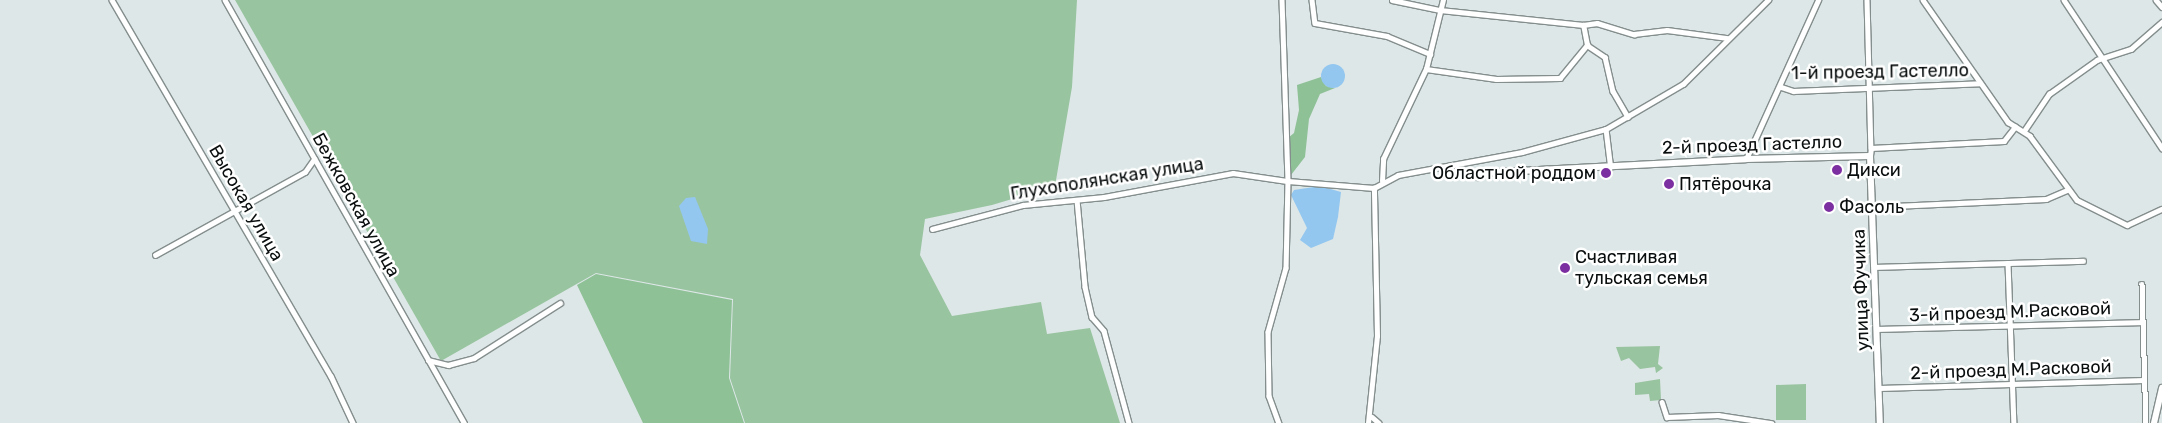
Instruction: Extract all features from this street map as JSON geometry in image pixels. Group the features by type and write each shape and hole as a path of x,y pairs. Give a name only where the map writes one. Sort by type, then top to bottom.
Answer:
{"street":[{"name":"Высокая улица","path":"112,0 332,376 353,423"},
{"name":"Бежковская улица","path":"225,0 464,423"},
{"path":"1279,423 1269,396 1268,332 1286,268 1288,181 1282,0"},
{"path":"1312,0 1315,23 1386,36 1430,54"},
{"path":"1392,0 1440,10 1582,25 1597,23 1634,34 1667,30 1726,38"},
{"path":"1382,181 1383,159 1426,69 1442,0"},
{"path":"1288,181 1295,185 1335,183 1374,188 1382,181 1606,129 1685,83 1726,38 1768,0"},
{"path":"1746,159 1781,87 1818,0"},
{"path":"1867,0 1870,156"},
{"path":"1923,0 1980,83 2015,127 2024,132 2066,190 2090,208 2132,225 2162,209"},
{"path":"2064,0 2106,58 2162,148"},
{"path":"2156,0 2162,7"},
{"path":"2024,132 2049,94 2106,58 2131,50 2162,22"},
{"path":"1582,25 1587,45 1605,57 1613,91 1628,117"},
{"path":"1426,69 1496,79 1560,78 1587,45"},
{"name":"1-й проезд Гастелло","path":"1781,87 1792,91 1980,83"},
{"path":"1871,148 2004,141 2015,127"},
{"path":"1606,129 1611,167"},
{"name":"2-й проезд Гастелло","path":"1478,177 1481,173 1746,159 1870,156"},
{"name":"улица Фучика","path":"1870,156 1878,329 1880,423"},
{"path":"155,256 305,172 314,159"},
{"name":"Глухополянская улица","path":"932,228 1023,205 1077,200 1233,173 1288,181"},
{"path":"1368,423 1372,417 1377,336 1374,188"},
{"path":"1872,207 2046,199 2066,190"},
{"path":"1077,200 1085,287 1092,317 1104,330 1128,423"},
{"path":"1875,267 2083,261"},
{"path":"2008,263 2014,423"},
{"path":"2142,284 2146,423"},
{"path":"428,360 448,365 474,358 560,303"},
{"name":"3-й проезд М.Расковой","path":"1878,329 2143,322"},
{"name":"2-й проезд М.Расковой","path":"1879,388 2144,380"},
{"path":"2154,423 2162,388"},
{"path":"1662,402 1666,417 1718,415 1771,423"},
{"path":"1372,417 1379,423"}],"green space":[{"path":"235,0 1077,0 1072,87 1055,186 992,205 925,219 920,255 952,316 1041,302 1047,334 1090,328 1120,423 745,423 730,378 733,299 596,273 441,361"},
{"path":"1321,77 1326,86 1335,88 1320,94 1309,119 1305,157 1291,175 1288,173 1288,138 1294,133 1299,110 1297,85"},
{"path":"596,274 732,300 729,378 744,423 643,423 577,285"},
{"path":"1660,346 1658,364 1663,368 1656,373 1655,367 1640,369 1629,358 1621,361 1616,347"},
{"path":"1660,379 1661,400 1650,401 1649,394 1635,395 1635,383"},
{"path":"1806,384 1806,420 1776,420 1776,385"}],"water":[{"path":"1333,64 1341,68 1345,76 1341,84 1333,88 1325,84 1321,76 1325,68"},
{"path":"1320,186 1341,192 1338,217 1333,239 1311,248 1300,240 1307,228 1291,195 1294,190"},
{"path":"695,197 708,229 707,244 691,241 679,206 686,198"}],"place":[{"name":"Дикси","path":"1837,170"},
{"name":"Областной роддом","path":"1606,173"},
{"name":"Пятёрочка","path":"1669,184"},
{"name":"Фасоль","path":"1829,207"},
{"name":"Счастливая тульская семья","path":"1565,268"}]}
